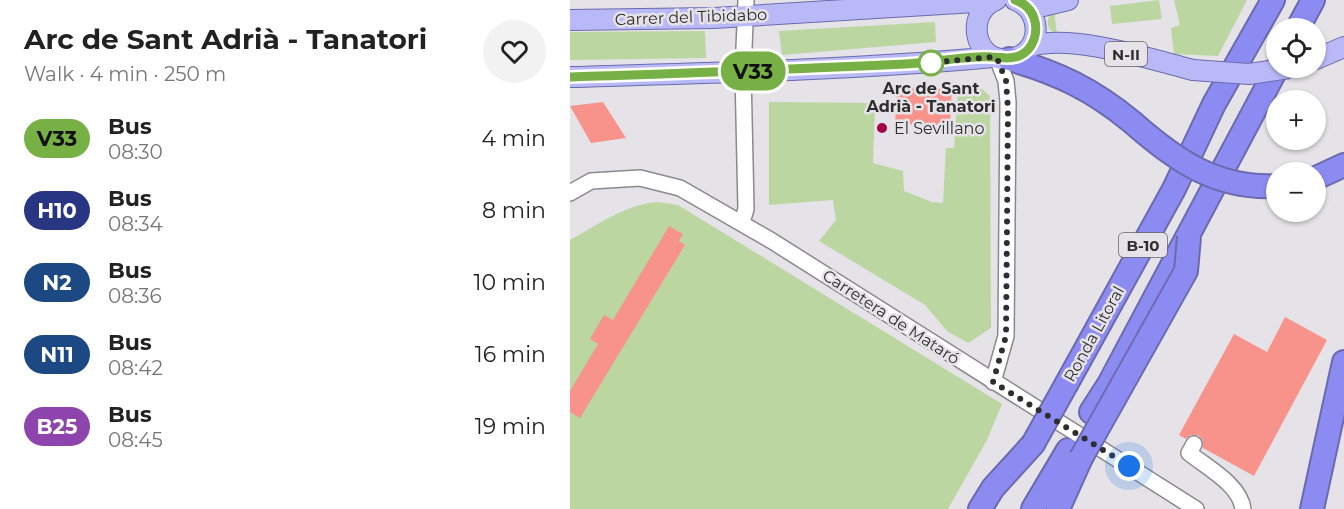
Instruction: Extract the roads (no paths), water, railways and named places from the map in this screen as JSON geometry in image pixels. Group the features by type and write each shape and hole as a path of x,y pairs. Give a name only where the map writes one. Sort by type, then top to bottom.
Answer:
{"highway":[{"path":"1214,104 1234,42 1256,0"},
{"name":"Ronda Litoral","path":"999,509 1174,189 1214,104 1273,0"},
{"path":"1303,18 1313,0"},
{"path":"1000,58 1041,69 1090,90 1178,160 1201,172 1239,183 1266,185"},
{"name":"B-10","path":"1033,509 1074,455 1109,384 1272,78"},
{"path":"1326,173 1344,165"},
{"path":"1047,509 1074,455 1186,270 1189,237"},
{"path":"1312,509 1344,362"},
{"path":"980,509 993,488 1033,444"},
{"path":"1058,509 1074,455"}],"main road":[{"path":"1021,3 1043,6 1068,0"},
{"path":"994,1 984,7 976,24 979,43 1000,58"},
{"name":"Carrer del Tibidabo","path":"570,20 746,8 994,1"},
{"path":"1021,3 1036,26 1031,46"},
{"name":"N-II","path":"570,77 743,72 1000,58 1021,55 1031,46 1045,42 1072,44 1193,70 1249,74 1266,71"},
{"path":"1326,55 1344,47"}],"street":[{"path":"742,222 746,208 743,72 746,8"},
{"path":"993,382 1006,336 1008,102 1000,58"},
{"name":"Carretera de Mataró","path":"570,193 591,181 640,178 680,188 742,222 1196,509"},
{"path":"1194,444 1190,453 1228,484 1242,499 1244,509"}],"place":[{"name":"Arc de Sant Adrià - Tanatori","path":"931,63"},
{"name":"El Sevillano","path":"882,128"}]}
